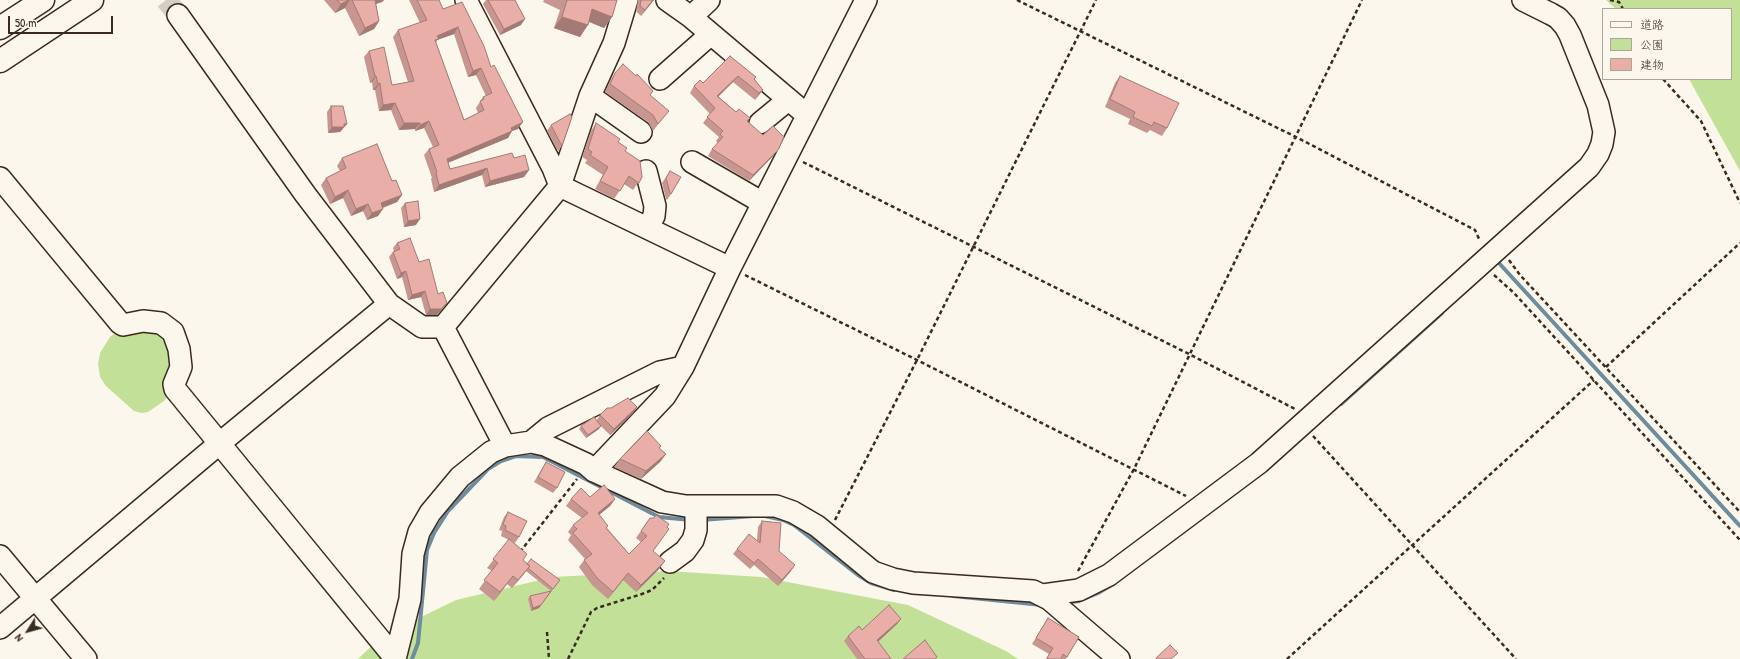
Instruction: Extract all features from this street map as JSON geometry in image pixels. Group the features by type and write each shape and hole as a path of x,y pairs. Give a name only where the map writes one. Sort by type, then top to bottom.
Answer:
{"highway":[{"path":"0,11 23,0"},
{"path":"0,28 43,0"},
{"path":"0,45 77,0"},
{"path":"0,61 92,0"}],"street":[{"path":"466,0 553,168 560,186 730,268"},
{"path":"443,327 560,186 590,96 614,43 627,0"},
{"path":"667,0 711,34 807,115"},
{"path":"690,17 709,0"},
{"path":"585,476 665,396 683,367 730,268 866,0"},
{"path":"1054,598 1079,590 1109,575 1202,504 1310,427 1486,267 1580,177 1598,154 1602,144 1604,132 1603,119 1570,35 1558,18 1523,0"},
{"path":"178,15 305,194 389,304 422,327 443,327"},
{"path":"660,79 711,34"},
{"path":"590,96 641,132"},
{"path":"760,123 788,100"},
{"path":"692,162 763,203"},
{"path":"646,171 655,206 654,216 647,228"},
{"path":"0,178 120,323 123,325 143,321 161,323 173,332 179,349 181,367 174,384 175,389 395,658"},
{"path":"0,628 220,443 389,304"},
{"path":"443,327 505,446"},
{"path":"531,442 548,428 660,372 683,367"},
{"path":"395,658 410,599 413,554 418,532 430,513 460,477 491,452 505,446 531,442 545,445 586,464 585,476"},
{"path":"585,476 696,515 776,506 792,512 817,526 873,572 893,579 913,583 1033,591 1054,598 1119,659"},
{"path":"670,562 690,546 693,540 696,515"},
{"path":"0,556 86,659"}],"path":[{"path":"1017,0 1296,137 1475,230 1480,238 1486,267 1514,293 1740,540"},
{"path":"827,535 974,248 1096,0"},
{"path":"1054,598 1134,469 1362,0"},
{"path":"1610,0 1619,2 1622,8"},
{"path":"1664,80 1701,122 1740,203"},
{"path":"787,155 1189,354 1301,412 1310,427 1412,544 1516,659"},
{"path":"1606,367 1740,243"},
{"path":"1508,258 1520,275 1740,512"},
{"path":"730,268 917,360 1202,504"},
{"path":"1287,659 1594,380"},
{"path":"518,554 585,476"},
{"path":"568,659 592,612 597,608 652,590 664,578 670,562"},
{"path":"546,632 549,659"}],"green space":[{"path":"1606,0 1740,0 1740,171 1690,80 1732,80 1732,8 1615,8"},
{"path":"141,327 172,337 169,394 164,401 148,412 142,413 134,411 106,386 100,377 98,364 100,353 110,337 116,332"},
{"path":"668,571 761,577 908,605 1006,651 1018,659 358,659 382,636 456,600 553,577"}],"building":[{"path":"337,0 349,0 341,4"},
{"path":"352,0 375,0 379,21 365,28"},
{"path":"417,0 439,0 443,9 462,2 484,46 491,67 494,65 523,122 511,128 512,131 447,159 450,169 512,153 514,158 525,155 529,170 490,181 487,168 439,185 437,172 429,149 439,145 429,121 420,125 420,123 404,123 395,103 383,105 380,83 378,84 375,76 369,51 384,47 392,85 414,81 398,30 427,20","holes":["458,27 473,71 481,68 492,93 483,97 484,99 480,101 484,110 464,120 435,40 439,39 437,36"]},
{"path":"488,0 515,0 525,19 504,29"},
{"path":"567,0 617,0 612,17 592,9 588,25 562,17"},
{"path":"641,0 653,0 645,10 640,6"},
{"path":"730,56 756,77 754,79 763,90 759,93 738,76 717,96 736,112 739,109 750,118 747,121 763,135 773,126 784,137 778,150 753,175 712,149 723,137 720,134 723,131 707,117 715,108 694,86 700,80 703,83"},
{"path":"623,64 636,76 637,74 653,91 650,95 669,111 658,124 653,115 610,84 615,73"},
{"path":"1120,76 1179,103 1167,128 1154,122 1152,126 1133,117 1135,112 1110,99"},
{"path":"331,106 343,106 347,124 344,124 344,127 332,127"},
{"path":"570,114 572,117 562,146 551,125"},
{"path":"596,123 620,139 618,142 627,148 625,151 640,161 642,177 639,183 629,176 620,191 600,181 608,167 590,155 592,152 588,149"},
{"path":"377,144 392,181 396,180 402,195 381,203 383,209 372,213 368,204 356,209 348,190 335,197 326,178 346,168 342,158"},
{"path":"670,171 681,177 671,194 666,178"},
{"path":"418,201 420,219 408,221 405,203"},
{"path":"410,238 419,262 429,259 438,294 443,292 447,303 441,309 430,309 425,291 412,295 406,271 401,273 393,252 400,249 397,243"},
{"path":"628,398 637,407 614,429 600,415 607,408 611,408"},
{"path":"594,417 601,426 588,435 581,426"},
{"path":"647,431 661,446 659,448 666,454 646,471 620,459"},
{"path":"546,462 565,472 557,488 538,477"},
{"path":"604,485 615,499 598,513 608,526 606,528 629,554 647,536 641,531 650,518 654,518 656,515 669,524 667,527 669,529 653,551 665,561 641,585 628,573 613,592 597,578 584,560 592,554 573,533 577,529 573,525 588,513 571,499 581,488 590,497"},
{"path":"508,512 527,521 519,537 505,530 506,526 503,524"},
{"path":"762,521 781,523 779,551 795,565 782,580 758,559 754,563 737,549 749,534 760,543"},
{"path":"509,539 527,554 523,560 530,566 518,580 513,576 500,592 484,580 498,563 493,559"},
{"path":"531,559 560,580 553,589 528,568 530,566 527,564"},
{"path":"551,591 541,605 533,608 530,596"},
{"path":"889,605 901,619 877,640 891,659 865,659 848,636 859,626 862,630"},
{"path":"1048,618 1079,637 1067,657 1063,654 1061,659 1047,658 1053,648 1036,638"},
{"path":"925,640 937,657 935,659 903,659"},
{"path":"1170,645 1178,653 1171,659 1156,658"}],"waterway":[{"path":"1498,262 1740,526"},
{"path":"1341,404 1442,313"},
{"path":"412,659 418,643 427,550 434,533 448,511 488,469 501,461 516,456 543,457 659,517 691,520"},
{"path":"702,520 753,516"},
{"path":"765,516 783,520 794,525 858,575 871,583 894,590"},
{"path":"1064,603 1079,601 1098,593 1115,583"},
{"path":"953,596 1042,605"}],"tunnel":[{"path":"166,0 178,15"}]}
